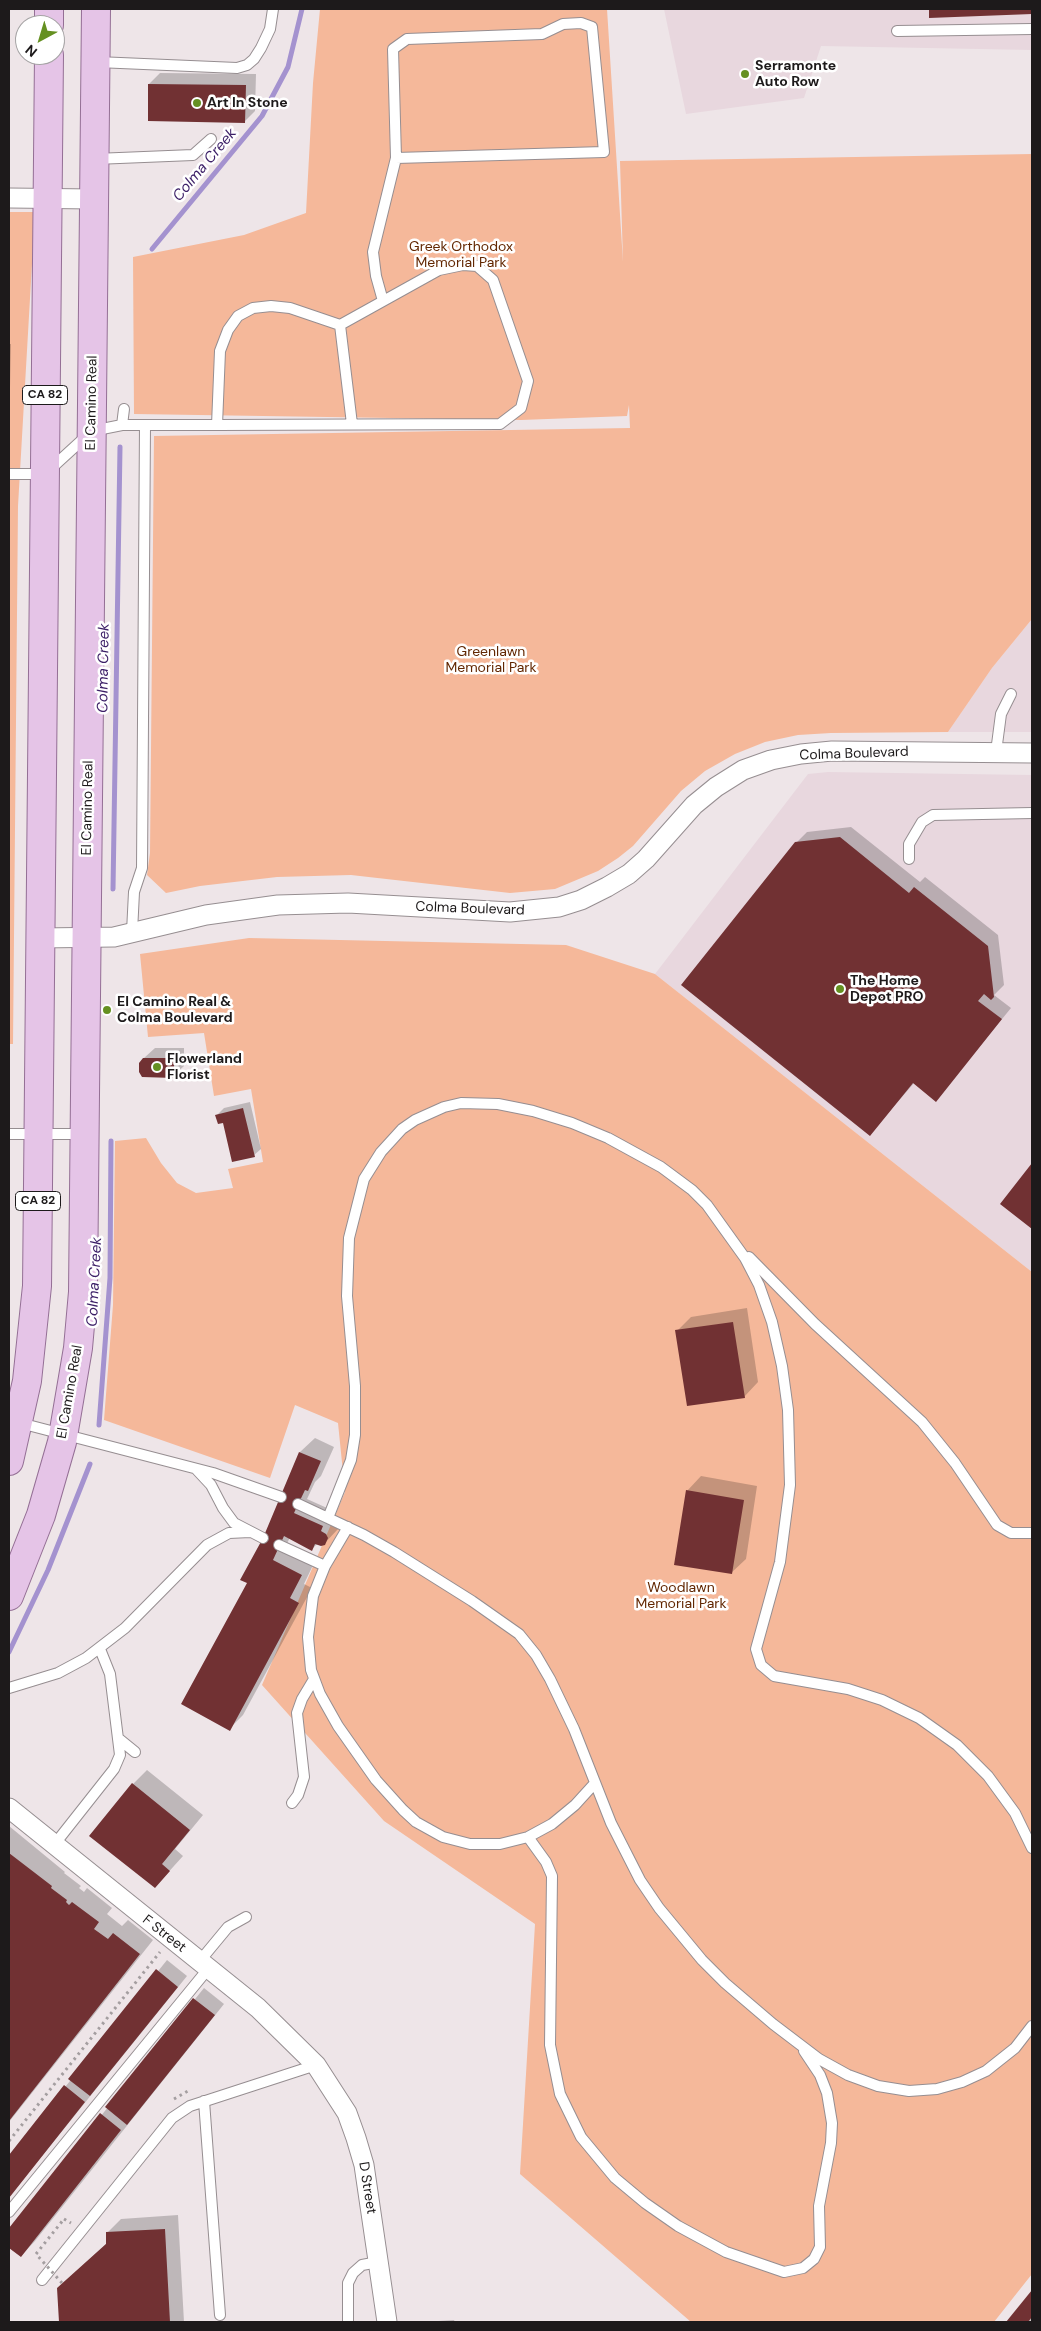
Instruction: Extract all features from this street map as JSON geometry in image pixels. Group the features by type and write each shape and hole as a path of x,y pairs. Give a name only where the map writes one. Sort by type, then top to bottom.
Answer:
{"main road":[{"name":"El Camino Real","path":"9,1596 41,1515 64,1434 76,1368 82,1311 96,9"},
{"name":"CA 82","path":"9,1461 19,1423 32,1343 37,1286 49,65"}],"street":[{"path":"9,198 94,198"},
{"name":"Colma Boulevard","path":"40,938 114,937 206,915 278,904 348,903 510,912 559,907 599,892 629,874 646,859 694,805 716,787 743,770 771,760 801,754 832,751 1032,753"},
{"name":"F Street","path":"9,1808 258,2008 316,2065"},
{"name":"D Street","path":"316,2065 346,2113 364,2165 387,2322"}],"lane":[{"path":"95,62 242,67 254,59 261,48 270,29 273,9"},
{"path":"383,301 376,276 373,252 396,158 393,49 407,40 542,34 563,24 581,23 592,27 604,152 396,158"},
{"path":"897,32 1032,29"},
{"path":"94,159 193,155 211,139"},
{"path":"9,474 45,474 92,430 122,425 217,425 352,424 500,424 521,408 528,381 493,280 477,266 462,265 439,270 340,325 290,308 271,306 253,308 238,316 228,330 220,351 217,425"},
{"path":"340,325 352,424"},
{"path":"122,425 124,409"},
{"path":"132,932 134,892 142,868 145,425"},
{"path":"996,752 1000,714 1011,694"},
{"path":"909,859 909,844 922,822 933,815 1032,813"},
{"path":"328,1518 352,1460 355,1435 355,1386 347,1278 349,1238 364,1180 371,1166 392,1139 415,1120 444,1107 461,1103 479,1103 515,1107 572,1123 627,1147 677,1178 707,1205 733,1239 794,1304 922,1422 955,1463 996,1525 1011,1533 1032,1533"},
{"path":"9,1134 85,1134"},
{"path":"733,1239 758,1284 772,1322 786,1388 790,1435 790,1485 784,1536 776,1580 758,1640 757,1658 761,1665 774,1676 831,1685 864,1694 901,1708 938,1731 973,1760 1003,1795 1015,1813 1032,1848"},
{"path":"19,1423 194,1467 247,1483 282,1497"},
{"path":"194,1467 211,1485 228,1516 250,1532 263,1538"},
{"path":"298,1504 379,1543 428,1573 519,1634 536,1655 554,1687 574,1729 595,1784 624,1850 659,1908 697,1954 725,1982 748,2004 797,2043 834,2068 863,2081 894,2089 924,2091 962,2082 986,2071 1016,2048 1032,2026"},
{"path":"348,1527 325,1566 313,1596 308,1626 309,1654 314,1679 328,1709 361,1760 390,1796 416,1822 443,1837 470,1844 500,1844 528,1837 552,1824 564,1815 595,1784"},
{"path":"9,1688 58,1673 100,1649 131,1622 208,1545 229,1533 250,1532"},
{"path":"279,1545 325,1566"},
{"path":"54,1845 114,1769 120,1755 110,1674 100,1649"},
{"path":"292,1803 298,1795 304,1777 297,1713 302,1699 314,1679"},
{"path":"119,1739 135,1752"},
{"path":"528,1837 546,1862 552,1876 550,2045 560,2094 581,2137 615,2178 678,2226 726,2252 784,2272 803,2268 814,2259 820,2247 818,2206 832,2143 831,2113 824,2083 815,2066 797,2043"},
{"path":"9,2212 203,1965 228,1927 246,1917"},
{"path":"42,2280 172,2118 190,2106 316,2065"},
{"path":"204,2101 220,2315"},
{"path":"348,2322 348,2283 353,2273 362,2265 378,2262"}],"path":[{"path":"9,2141 171,1939"},
{"path":"62,2283 36,2254 64,2219"}],"shaded area":[{"name":"Serramonte Auto Row","path":"664,9 1032,9 1032,50 821,46 804,98 686,114"},
{"path":"1032,619 1032,732 948,732 992,668"},
{"path":"828,772 1032,775 1032,1272 655,974 808,774"}],"green space":[{"name":"Greenlawn Memorial Park","path":"320,9 607,9 623,262 620,161 1032,154 1032,619 992,668 948,732 831,733 798,735 765,742 735,754 705,771 681,791 633,846 618,858 598,871 555,889 510,893 351,875 277,877 200,886 166,893 147,875 150,853 154,436 630,428 629,405 627,416 521,420 134,414 133,257 244,235 306,213 313,83"},
{"path":"9,212 35,212 18,506 13,1044 9,1044"},
{"name":"Woodlawn Memorial Park","path":"249,938 566,945 655,974 1032,1272 1032,2274 994,2322 691,2322 520,2174 535,1924 384,1821 262,1685 345,1492 338,1423 295,1405 270,1478 104,1420 113,1305 115,1141 146,1138 161,1163 177,1183 196,1193 233,1188 228,1169 263,1162 251,1089 214,1096 204,1033 148,1037 140,954"}],"building":[{"path":"929,9 1032,9 1032,14 929,18"},
{"name":"Art In Stone","path":"148,84 246,85 245,123 148,121"},
{"name":"The Home Depot PRO","path":"840,837 909,893 914,887 988,946 994,997 991,1000 984,994 978,1001 1002,1019 936,1102 913,1083 870,1136 681,985 795,842"},
{"name":"Flowerland Florist","path":"143,1058 174,1058 174,1078 142,1077 139,1072 139,1063"},
{"path":"243,1108 255,1157 232,1162 223,1123 218,1124 215,1115"},
{"path":"1032,1163 1032,1229 1000,1204"},
{"path":"733,1322 745,1398 687,1406 675,1330"},
{"path":"299,1452 321,1461 308,1491 305,1490 294,1513 323,1526 321,1531 328,1538 325,1545 315,1544 312,1551 284,1536 273,1560 302,1575 290,1598 299,1603 230,1731 181,1704 247,1583 240,1580 263,1538"},
{"path":"686,1490 744,1500 732,1574 674,1565"},
{"path":"132,1783 190,1830 162,1864 170,1871 155,1888 89,1836"},
{"path":"9,1853 52,1886 51,1888 67,1900 66,1902 69,1905 72,1902 99,1922 94,1929 108,1939 113,1933 140,1954 9,2121"},
{"path":"156,1969 178,1987 90,2096 68,2079"},
{"path":"193,1998 215,2015 127,2125 105,2107"},
{"path":"64,2085 85,2102 9,2198 9,2155"},
{"path":"100,2113 121,2130 21,2257 9,2248 9,2228"},
{"path":"165,2229 170,2322 59,2322 57,2288 106,2244 106,2232"},
{"path":"1032,2290 1032,2317 1028,2322 1006,2322"}],"waterway":[{"name":"Colma Creek","path":"152,249 262,116 288,67 302,9"},
{"name":"Colma Creek","path":"113,889 120,447"},
{"name":"Colma Creek","path":"99,1425 110,1278 111,1141"},
{"name":"Colma Creek","path":"9,1652 48,1570 90,1464"}],"place":[{"name":"Serramonte Auto Row","path":"745,74"},
{"name":"Art In Stone","path":"197,103"},
{"name":"The Home Depot PRO","path":"840,989"},
{"name":"El Camino Real & Colma Boulevard","path":"107,1010"},
{"name":"Flowerland Florist","path":"157,1067"}],"park label":[{"name":"Greek Orthodox Memorial Park","path":"461,256"}]}
